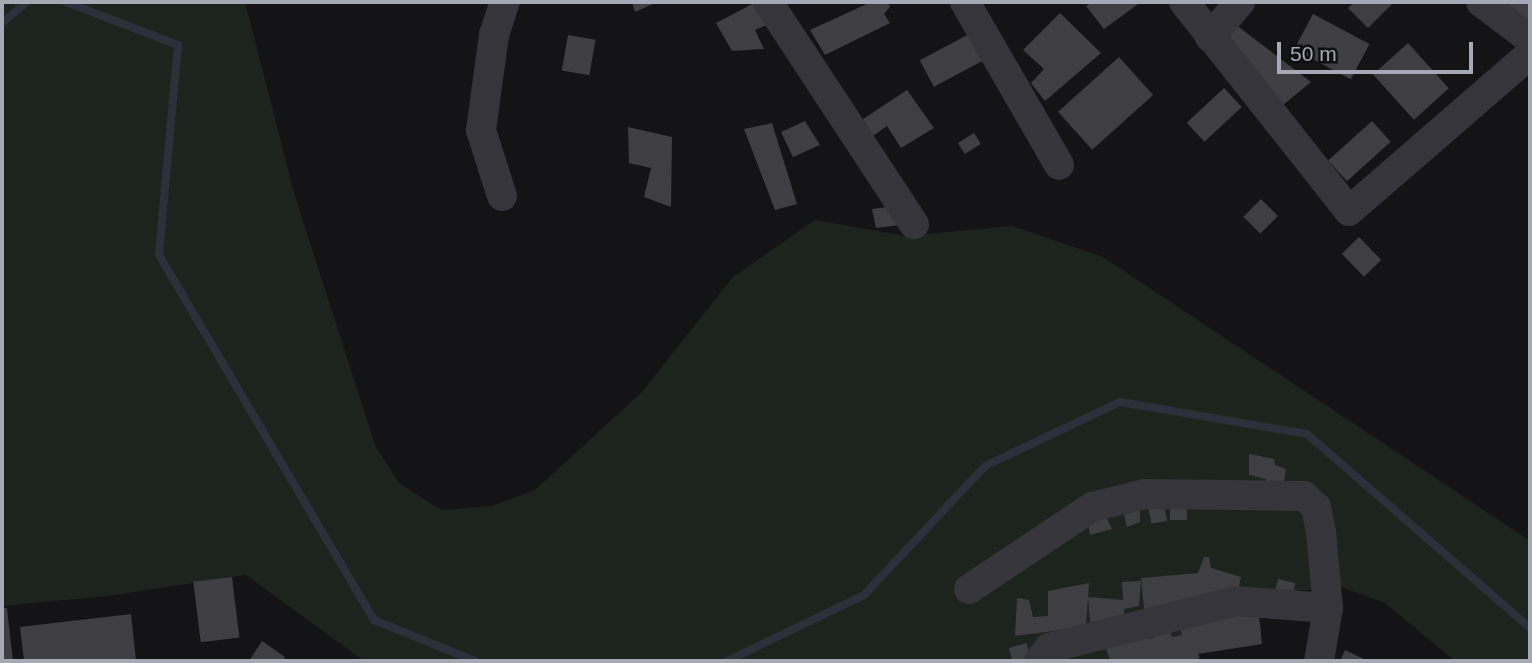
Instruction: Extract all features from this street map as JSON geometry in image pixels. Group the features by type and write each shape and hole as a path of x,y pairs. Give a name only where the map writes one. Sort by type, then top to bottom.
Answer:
{"street":[{"path":"502,196 481,130 494,36 505,2"},
{"path":"965,2 1059,165"},
{"path":"1184,2 1349,211 1530,54"},
{"path":"1210,37 1240,2"},
{"path":"1481,2 1530,39"},
{"path":"772,3 914,224"},
{"path":"969,589 1092,507 1145,494 1304,496 1316,507 1328,608 1319,661"},
{"path":"1039,661 1049,648 1236,601 1328,608"}],"shaded area":[{"path":"2,2 245,2 295,196 375,445 399,483 441,510 492,506 535,490 642,392 733,277 815,220 905,236 1012,226 1103,257 1530,541 1530,661 1455,661 1385,603 1341,587 1238,596 1148,661 364,661 246,575 107,596 2,606"}],"building":[{"path":"632,2 652,2 653,4 635,12"},
{"path":"756,2 774,22 755,30 764,49 732,51 716,23"},
{"path":"871,2 888,2 890,7 884,14 890,23 825,55 810,30"},
{"path":"1092,2 1141,2 1104,29 1086,6"},
{"path":"1354,2 1394,2 1368,28 1348,8"},
{"path":"1504,2 1530,2 1530,23"},
{"path":"1060,13 1101,53 1045,101 1031,83 1044,69 1023,50"},
{"path":"1313,14 1370,44 1351,79 1294,49"},
{"path":"1231,21 1311,82 1278,109 1220,37"},
{"path":"971,33 985,59 934,87 920,60"},
{"path":"568,35 596,40 589,75 562,70"},
{"path":"1408,43 1449,88 1414,120 1373,74"},
{"path":"1119,57 1153,95 1092,150 1058,112"},
{"path":"1224,88 1242,107 1204,142 1187,123"},
{"path":"907,90 934,128 901,148 887,126 873,136 863,119"},
{"path":"805,121 820,145 793,157 781,132"},
{"path":"1372,121 1391,142 1347,181 1328,160"},
{"path":"772,123 797,204 775,210 744,129"},
{"path":"628,127 672,137 671,207 644,197 651,168 629,163"},
{"path":"974,133 981,144 965,154 958,143"},
{"path":"1261,199 1278,216 1260,234 1243,217"},
{"path":"895,206 900,225 876,228 872,209"},
{"path":"1359,237 1381,260 1364,277 1342,254"},
{"path":"1249,454 1274,459 1275,465 1286,469 1283,488 1264,486 1266,479 1249,475"},
{"path":"1164,505 1167,521 1151,524 1148,508"},
{"path":"1170,507 1187,507 1187,520 1170,520"},
{"path":"1140,509 1140,522 1127,527 1124,515"},
{"path":"1105,514 1112,529 1090,535 1087,520"},
{"path":"1204,557 1209,557 1211,568 1241,577 1238,592 1201,605 1163,604 1161,612 1144,609 1141,578 1198,573"},
{"path":"232,577 239,638 201,642 193,582"},
{"path":"1278,579 1295,583 1293,603 1272,602"},
{"path":"1141,581 1139,606 1124,609 1124,622 1090,622 1088,597 1123,600 1122,582"},
{"path":"1089,583 1086,627 1015,636 1017,598 1029,600 1033,617 1048,616 1048,591"},
{"path":"2,608 7,608 13,661 2,661"},
{"path":"1232,611 1259,615 1262,644 1198,654 1200,658 1191,661 1110,661 1104,640 1146,627 1149,639 1154,638 1151,631 1169,626 1172,637 1182,635 1178,623"},
{"path":"131,614 136,660 24,661 20,627"},
{"path":"262,641 285,657 283,661 249,661"},
{"path":"1026,643 1032,661 1012,661 1009,648"},
{"path":"1345,650 1368,661 1340,661"}],"waterway":[{"path":"2,23 27,2"},
{"path":"66,2 178,45 159,255 374,620 475,661"},
{"path":"727,661 864,595 985,466 1120,402 1307,434 1530,628"}]}
